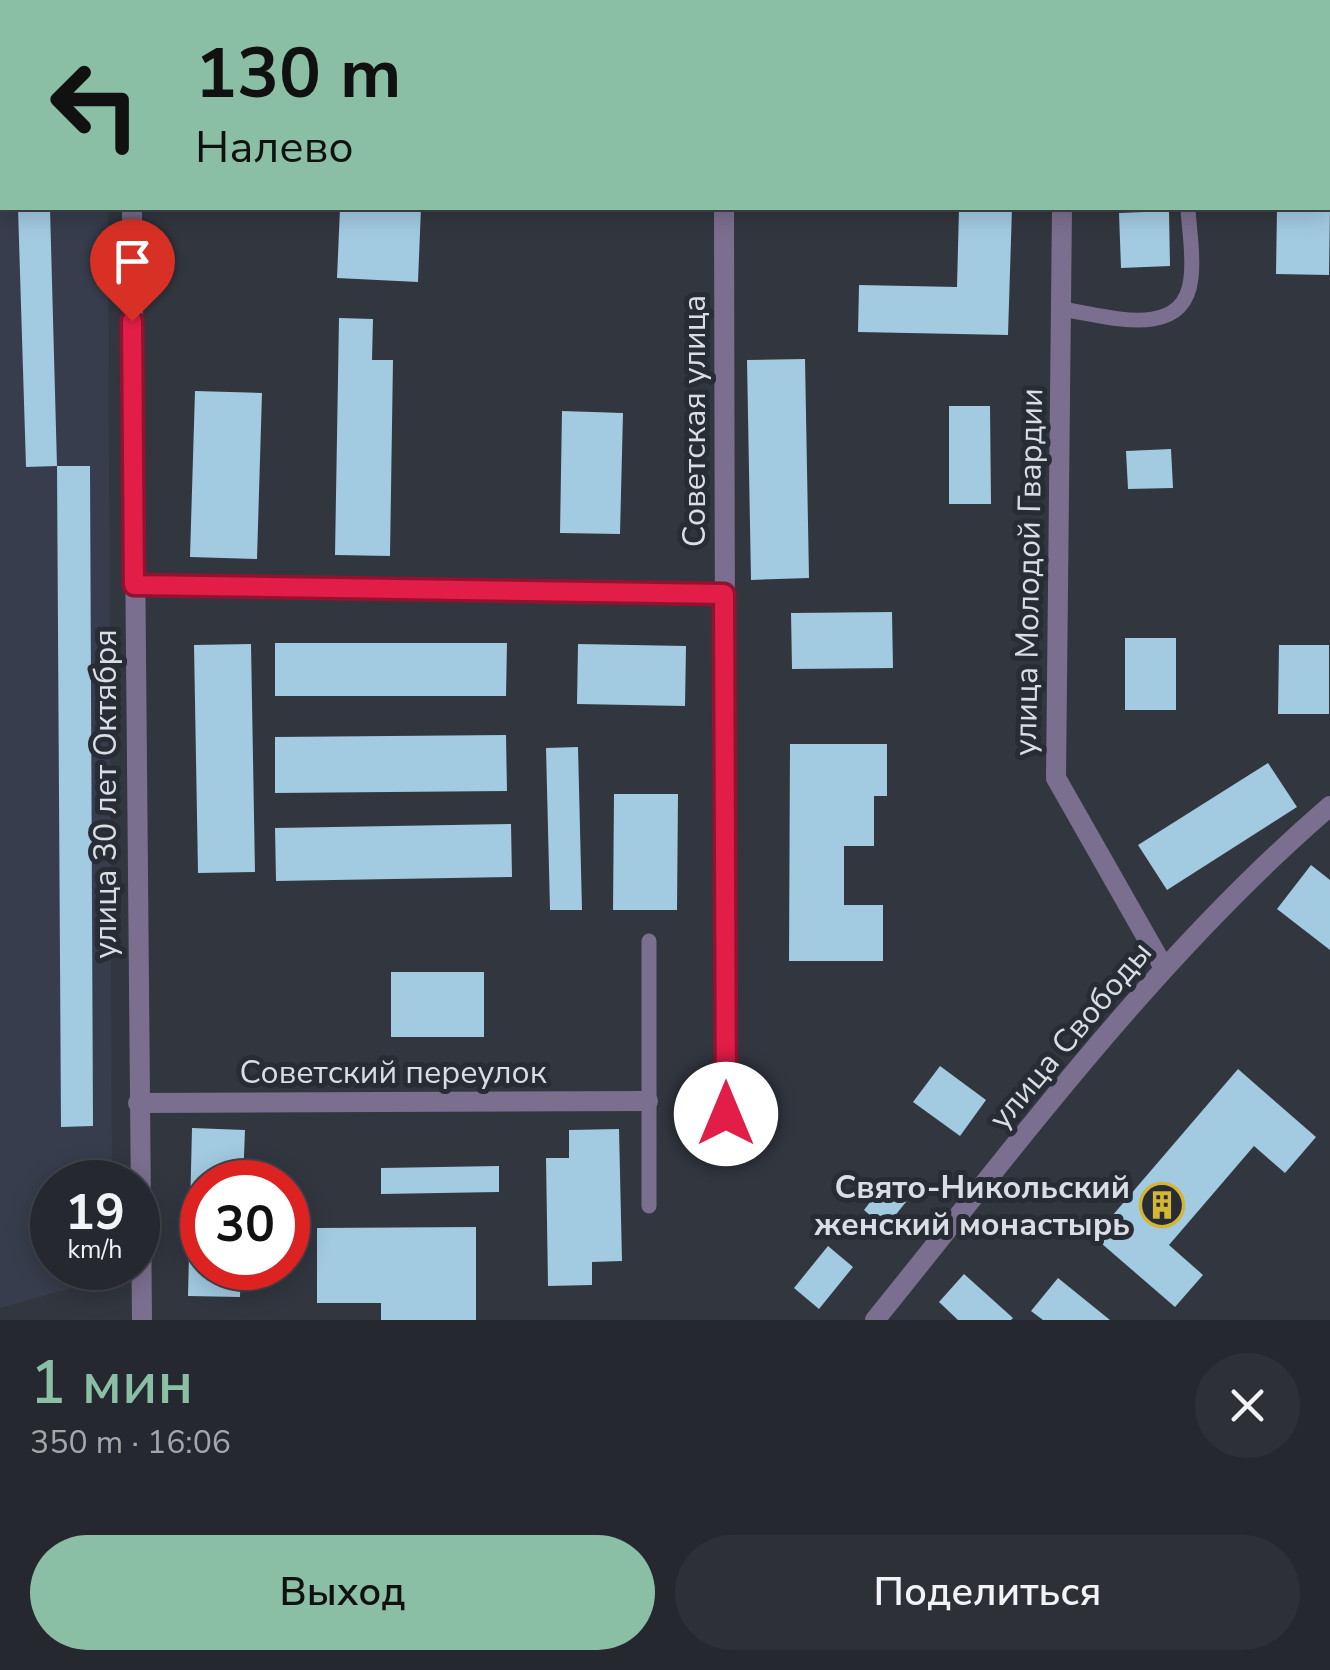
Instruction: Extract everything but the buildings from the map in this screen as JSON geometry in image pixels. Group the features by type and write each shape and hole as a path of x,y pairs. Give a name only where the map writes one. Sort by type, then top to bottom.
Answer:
{"street":[{"name":"улица 30 лет Октября","path":"132,210 142,1320"},
{"name":"Советская улица","path":"724,210 726,1114"},
{"name":"улица Молодой Гвардии","path":"1062,210 1056,778 1164,968"},
{"path":"134,585 724,594"},
{"name":"улица Свободы","path":"875,1320 1114,1024 1164,968 1330,806"},
{"name":"Советский переулок","path":"138,1104 648,1101"}],"lane":[{"path":"1061,309 1155,321 1175,312 1186,298 1192,277 1188,210"},
{"path":"649,941 650,1206"}],"shaded area":[{"path":"0,210 108,210 112,1160 30,1160 30,1290 65,1290 0,1308"}],"place":[{"name":"Свято-Никольский женский монастырь","path":"1162,1205"}],"route":[{"path":"132,321 134,585 724,594 726,1114"}]}
